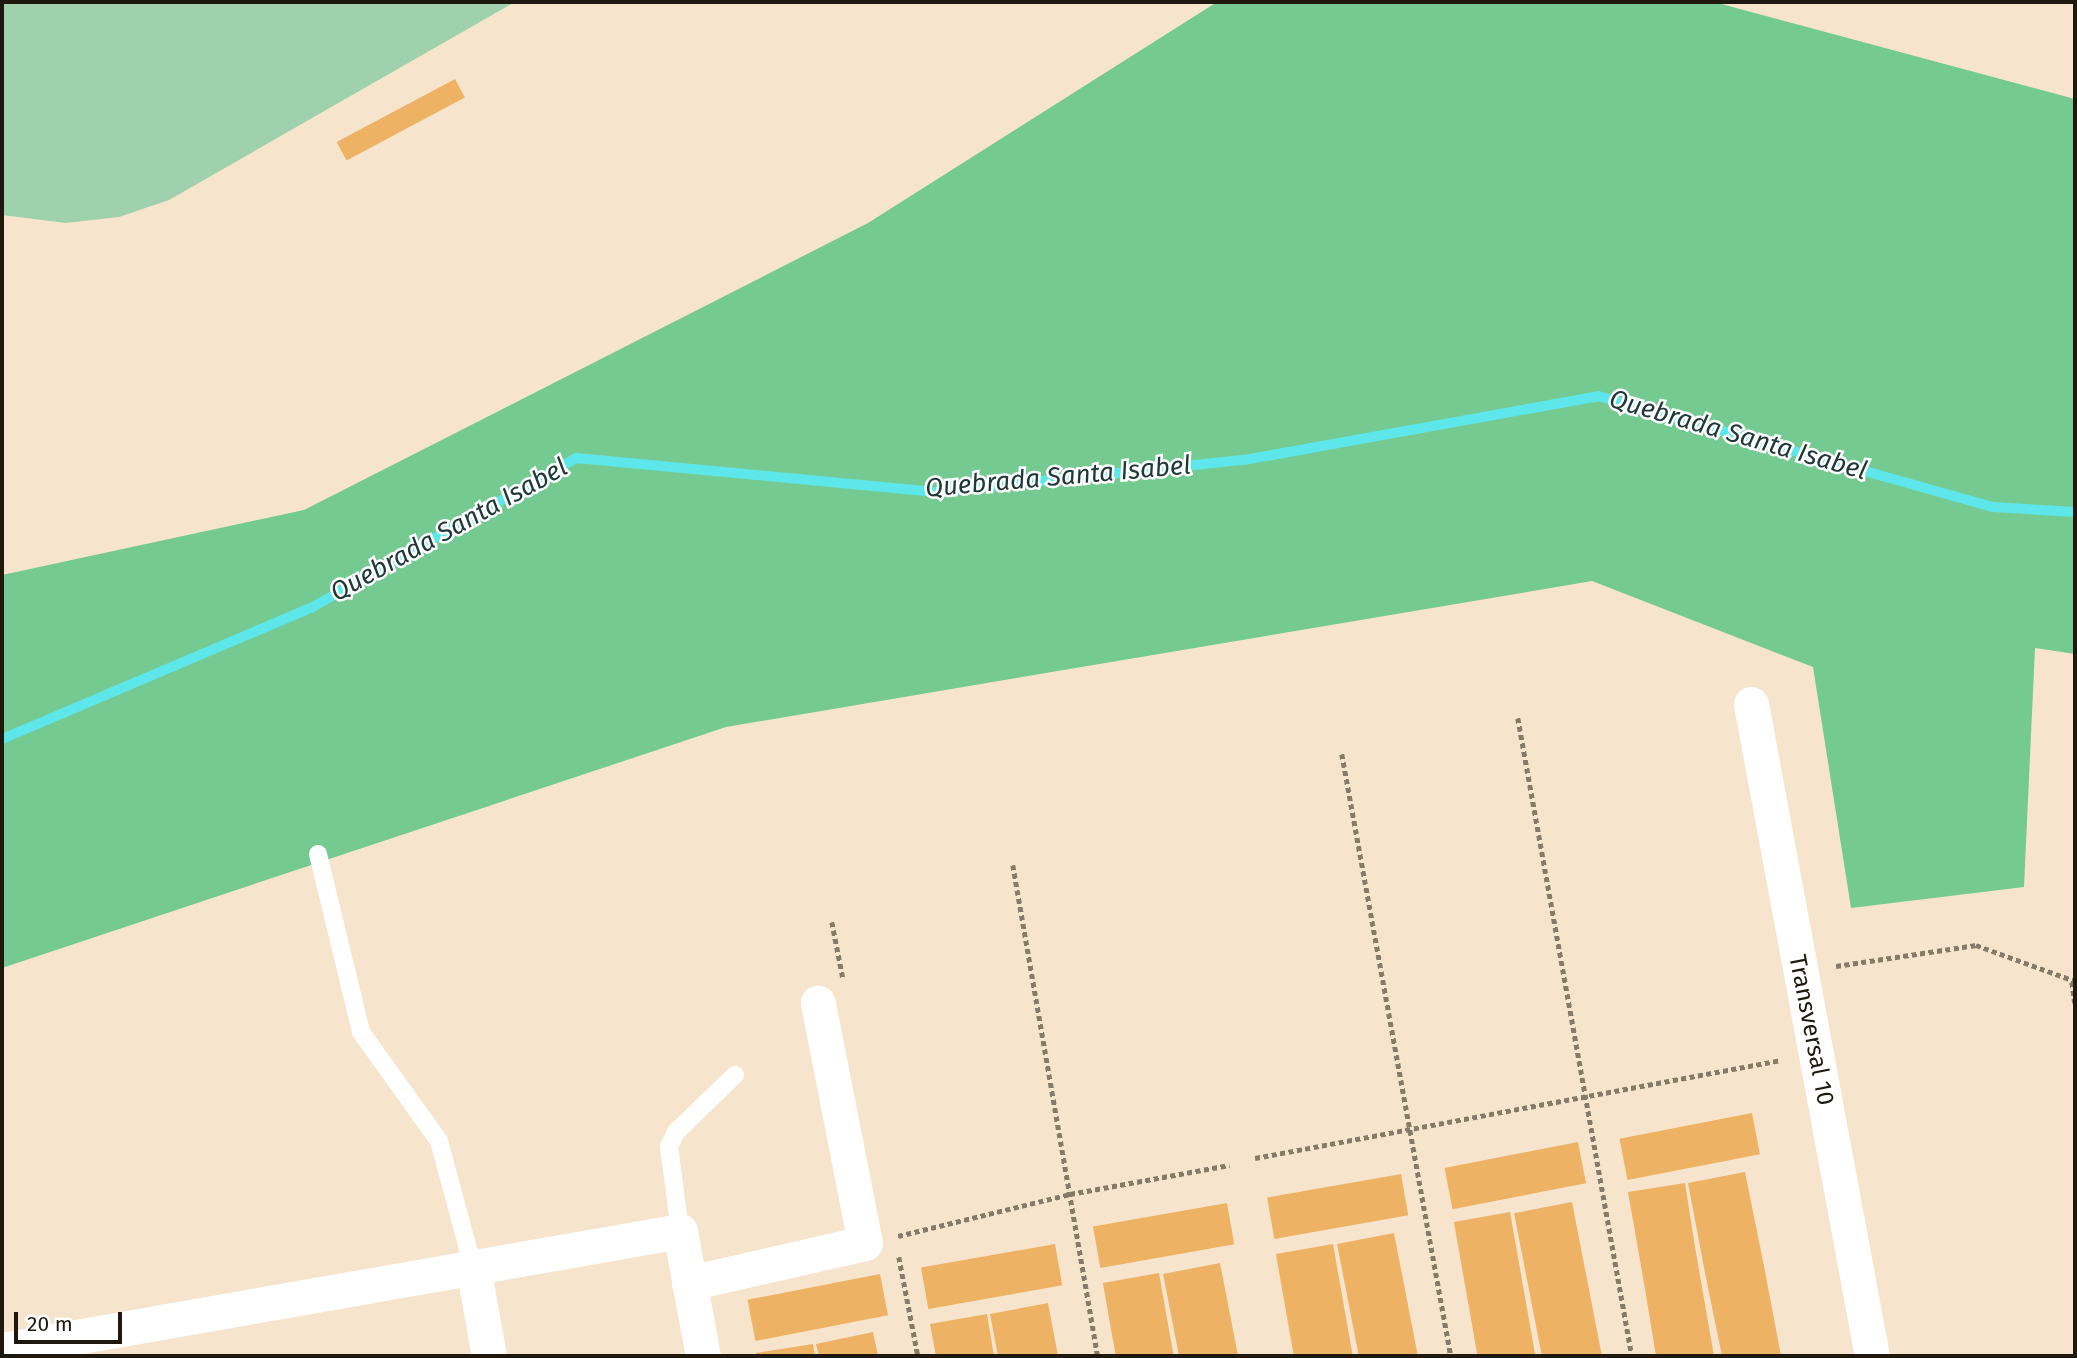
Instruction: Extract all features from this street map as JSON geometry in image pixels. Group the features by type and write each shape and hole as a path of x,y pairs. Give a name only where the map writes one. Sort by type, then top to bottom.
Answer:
{"street":[{"name":"Transversal 10","path":"1751,704 1872,1356"},
{"path":"689,1283 865,1243 818,1003"},
{"path":"2,1349 680,1231 703,1356"},
{"path":"473,1267 489,1356"}],"lane":[{"path":"318,854 361,1032 439,1141 473,1267"},
{"path":"680,1231 669,1146 676,1132 735,1075"}],"path":[{"path":"1518,718 1632,1356"},
{"path":"1342,754 1451,1356"},
{"path":"1013,865 1098,1356"},
{"path":"1800,971 1976,945 2074,982 2075,1003"},
{"path":"1255,1158 1816,1054"},
{"path":"918,1356 895,1236 1070,1194 1228,1165"}],"green space":[{"path":"2,2 515,2 169,200 119,217 66,223 2,215"},
{"path":"1217,2 1714,2 2075,99 2075,654 2035,648 2024,887 1851,908 1813,667 1592,581 726,727 2,968 2,575 304,510 868,223"}],"building":[{"path":"455,79 465,98 347,160 337,142"},
{"path":"1752,1113 1760,1154 1627,1180 1619,1139"},
{"path":"1578,1142 1586,1183 1453,1209 1444,1168"},
{"path":"1745,1172 1781,1356 1722,1356 1706,1278 1688,1183"},
{"path":"1401,1174 1408,1215 1274,1239 1267,1198"},
{"path":"1685,1183 1714,1356 1656,1356 1628,1192"},
{"path":"1572,1202 1602,1356 1542,1356 1514,1213"},
{"path":"1227,1203 1234,1244 1100,1268 1093,1227"},
{"path":"1510,1212 1535,1356 1478,1356 1454,1222"},
{"path":"1394,1233 1418,1356 1359,1356 1337,1244"},
{"path":"1055,1244 1062,1285 928,1309 921,1268"},
{"path":"1333,1244 1353,1356 1294,1356 1276,1254"},
{"path":"1220,1263 1238,1356 1179,1356 1163,1274"},
{"path":"1159,1273 1174,1356 1116,1356 1103,1283"},
{"path":"880,1274 888,1315 755,1341 747,1300"},
{"path":"1048,1303 1058,1356 998,1356 990,1314"},
{"path":"987,1314 994,1356 936,1356 930,1324"},
{"path":"873,1332 878,1356 819,1356 816,1344"},
{"path":"813,1344 815,1356 756,1356 756,1353"}],"waterway":[{"name":"Quebrada Santa Isabel","path":"2,739 311,608 576,458 938,492 1244,460 1598,396 1993,507 2075,512"}]}
